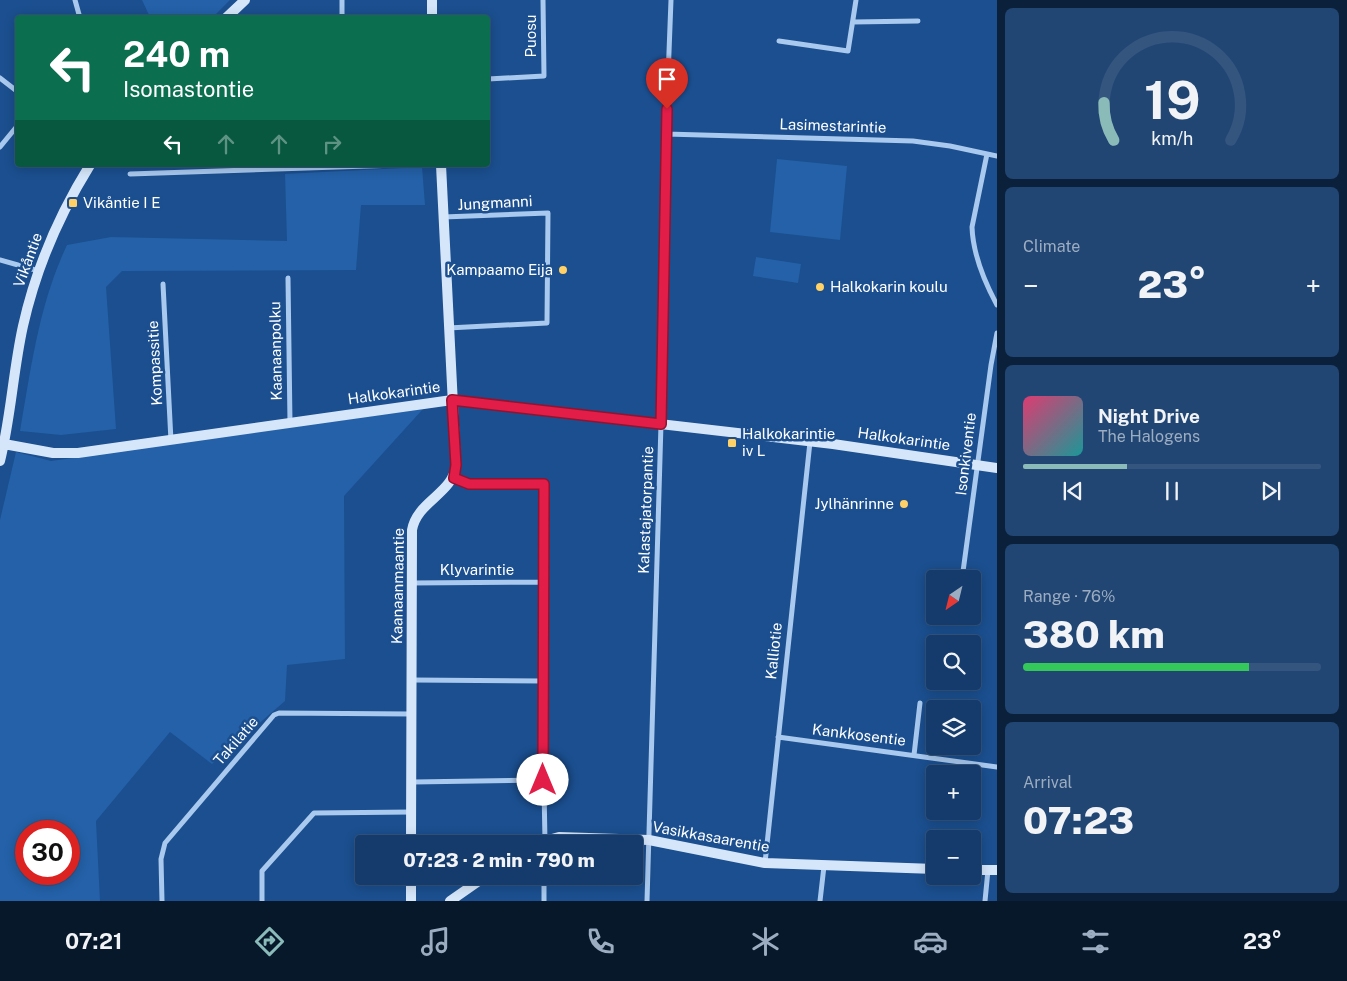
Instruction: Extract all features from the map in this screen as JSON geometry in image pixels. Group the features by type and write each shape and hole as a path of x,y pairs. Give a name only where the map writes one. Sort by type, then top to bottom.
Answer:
{"street":[{"path":"75,0 79,15"},
{"path":"229,15 245,0"},
{"path":"342,0 342,15"},
{"path":"432,0 432,15"},
{"name":"Puosu","path":"490,79 544,76 543,0"},
{"name":"Kalastajatorpantie","path":"647,901 671,0"},
{"path":"779,41 848,51 856,0"},
{"path":"853,22 918,21"},
{"path":"0,78 15,90"},
{"path":"0,147 15,129"},
{"name":"Lasimestarintie","path":"666,134 913,141 950,146 997,156"},
{"path":"987,154 972,227 980,270 997,305"},
{"name":"Vikåntie","path":"0,461 23,328 38,271 68,200 89,167"},
{"path":"130,174 294,167"},
{"path":"440,167 456,465 454,478 469,484 544,484 542,681 545,835"},
{"name":"Jungmanni","path":"443,218 548,213 547,323 448,328"},
{"path":"0,260 38,271"},
{"name":"Kaanaanpolku","path":"288,278 290,424"},
{"name":"Kompassitie","path":"163,284 171,442"},
{"name":"Isonkiventie","path":"963,570 990,365 997,333"},
{"name":"Halkokarintie","path":"4,444 64,454 171,442 452,400 810,442 997,468"},
{"name":"Kalliotie","path":"765,863 810,442"},
{"name":"Kaanaanmaantie","path":"412,835 412,530 414,520 421,510 454,478"},
{"name":"Klyvarintie","path":"411,582 543,582"},
{"path":"413,680 542,681"},
{"path":"914,755 920,703"},
{"name":"Takilatie","path":"162,901 161,859 165,843 274,716 279,713 411,714"},
{"name":"Kankkosentie","path":"778,737 997,767"},
{"path":"413,782 543,780"},
{"path":"262,901 262,870 314,813 412,812"},
{"name":"Vasikkasaarentie","path":"643,840 765,863 926,869"},
{"path":"820,901 824,866"},
{"path":"985,901 992,870"},
{"path":"411,885 411,901"},
{"path":"450,901 473,885"},
{"path":"544,885 544,901"}],"shaded area":[{"path":"142,0 230,0 215,15 149,15"},
{"path":"777,159 847,166 840,240 770,232"},
{"path":"422,167 425,205 361,205 356,270 122,271 106,287 116,429 61,435 20,431 37,336 49,290 67,245 111,237 287,241 285,174"},
{"path":"756,257 801,264 798,283 753,276"},
{"path":"423,409 344,496 345,659 287,665 285,701 212,764 170,732 96,821 100,901 0,901 0,520 16,452 51,461"}],"place":[{"name":"Vikåntie I E","path":"73,203"},
{"name":"Kampaamo Eija","path":"563,270"},
{"name":"Halkokarin koulu","path":"820,287"},
{"name":"Halkokarintie iv L","path":"732,443"},
{"name":"Jylhänrinne","path":"904,504"}],"route":[{"path":"543,780 544,484 469,484 454,478 456,465 452,400 546,409 661,424 667,109"}]}
